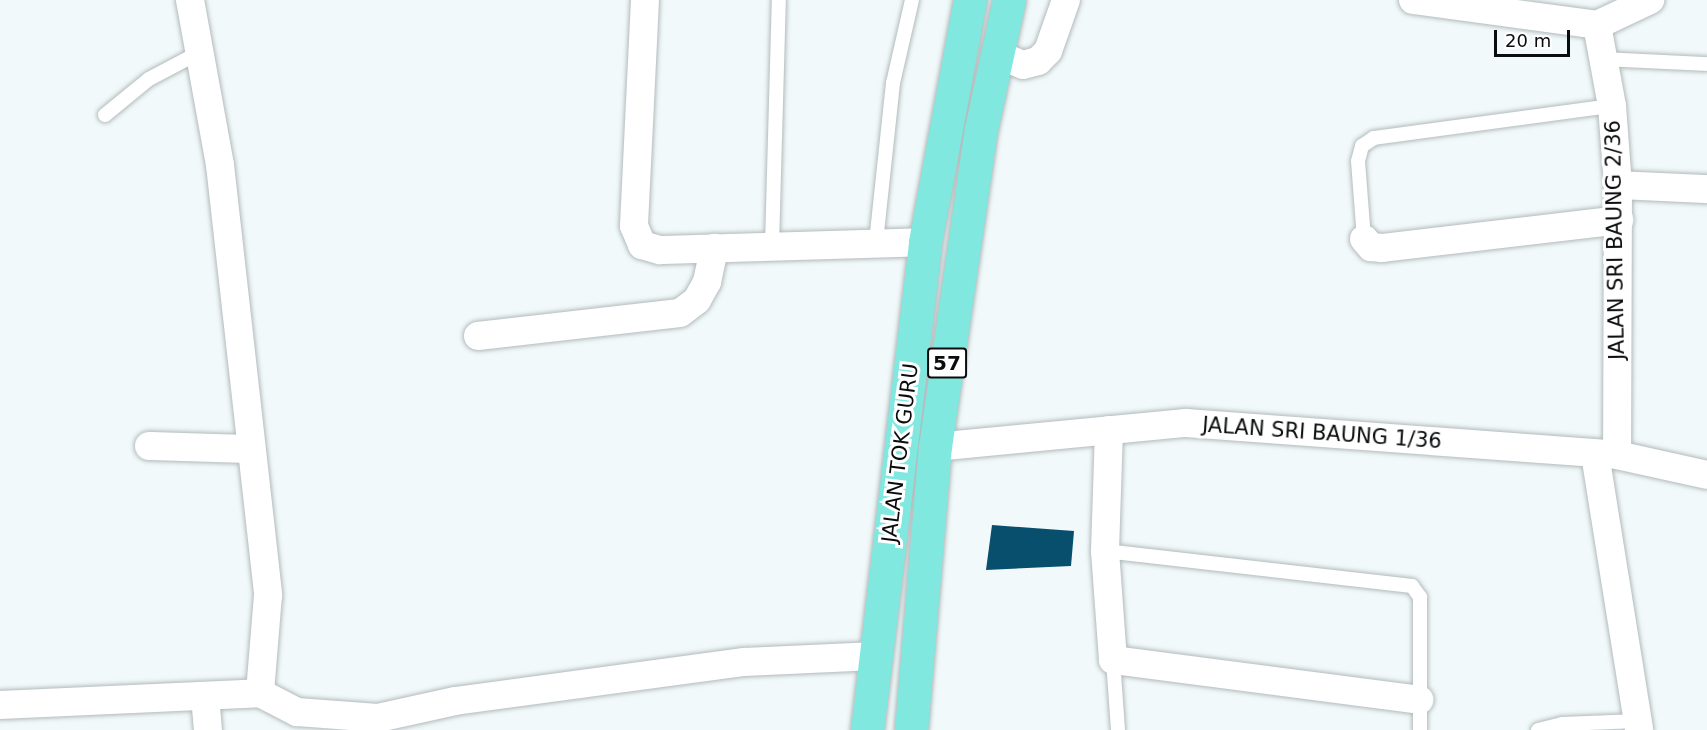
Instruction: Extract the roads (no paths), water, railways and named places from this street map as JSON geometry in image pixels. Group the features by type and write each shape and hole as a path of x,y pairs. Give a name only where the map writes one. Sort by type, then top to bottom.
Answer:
{"main road":[{"name":"JALAN TOK GURU","path":"867,730 925,242 970,0"},
{"name":"JALAN TOK GURU","path":"911,730 935,447 996,54 1009,0"}],"street":[{"path":"190,0 203,50 268,595 260,693"},
{"path":"645,0 634,226 642,245 660,250 925,242"},
{"path":"996,54 1023,65 1038,61 1048,51 1066,0"},
{"path":"1413,0 1597,26 1650,0"},
{"name":"JALAN SRI BAUNG 2/36","path":"1597,26 1612,106 1619,220 1606,454 1639,725"},
{"path":"1618,185 1707,189"},
{"path":"1364,239 1371,247 1382,248 1619,220"},
{"path":"478,336 680,313 697,300 707,282 714,248"},
{"name":"JALAN SRI BAUNG 1/36","path":"935,447 1186,423 1606,454 1707,475"},
{"path":"1109,430 1105,550 1113,660 1419,700"},
{"path":"149,446 249,449"},
{"path":"0,705 260,693 297,712 378,718 455,701 744,662 876,656"},
{"path":"206,696 208,730"}],"lane":[{"path":"772,245 779,0"},
{"path":"876,242 893,83 912,0"},
{"path":"105,115 149,79 203,50"},
{"path":"1604,59 1707,64"},
{"path":"1364,239 1358,161 1362,146 1374,138 1612,106"},
{"path":"1105,550 1412,586 1420,597 1420,730"},
{"path":"1113,660 1118,730"},
{"path":"1538,730 1562,724 1639,725"}]}
